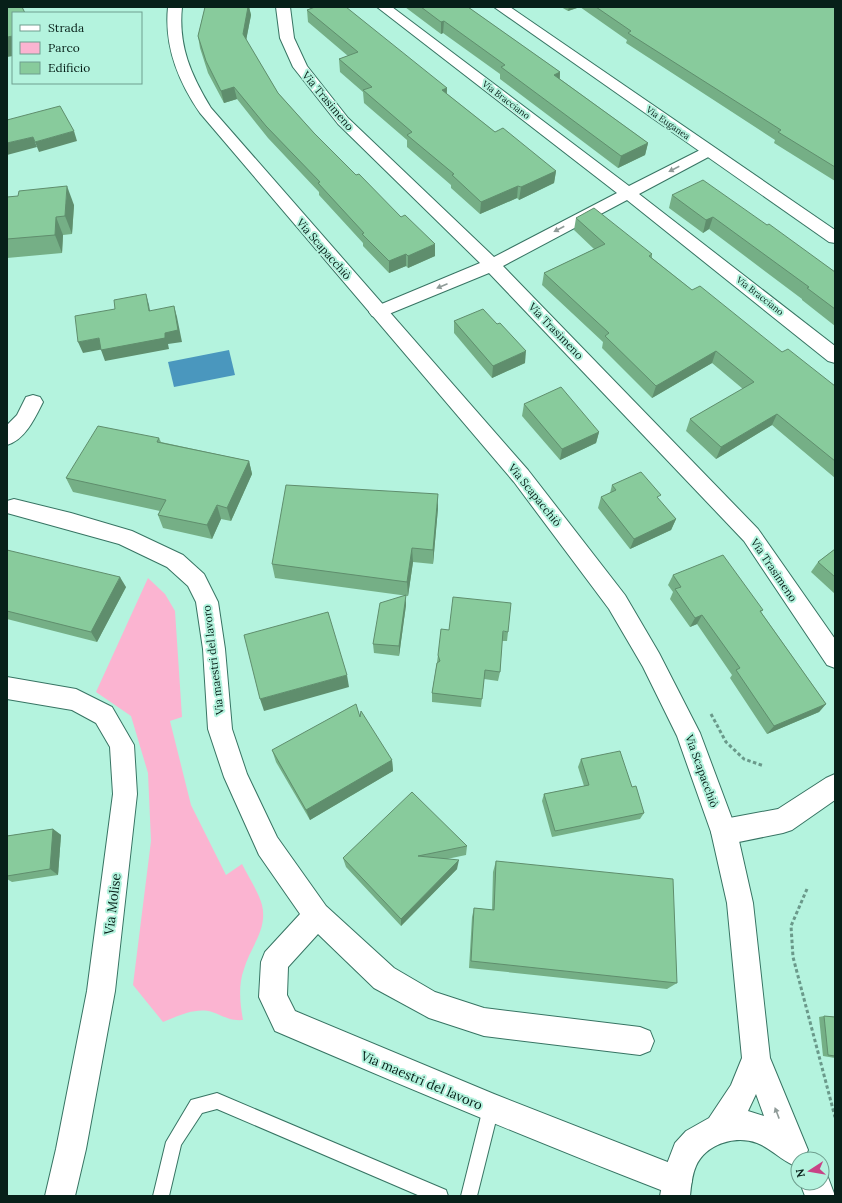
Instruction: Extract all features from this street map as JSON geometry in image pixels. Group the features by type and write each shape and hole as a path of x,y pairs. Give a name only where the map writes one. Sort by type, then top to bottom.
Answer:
{"street":[{"name":"Via Scapacchiò","path":"175,7 173,17 175,44 186,78 205,110 521,476 617,602 651,660 688,733 724,832 740,903 756,1058 795,1151"},
{"name":"Via Trasimeno","path":"283,7 287,38 300,67 343,121 492,265 751,535 835,658"},
{"name":"Via Bracciano","path":"384,7 628,192 835,356"},
{"name":"Via Euganea","path":"501,7 835,238"},
{"path":"378,312 492,265 628,192 709,151"},
{"path":"7,438 26,419 33,402"},
{"name":"Via maestri del lavoro","path":"14,507 71,521 124,537 176,561 196,580 207,602 214,649 220,729 236,777 268,846 317,915 384,978 429,1004 484,1022 640,1041"},
{"name":"Via Molise","path":"7,688 76,700 104,715 122,746 125,794 101,990 71,1149 60,1196"},
{"path":"724,832 783,821 835,786"},
{"name":"Via maestri del lavoro","path":"317,915 275,962 273,997 285,1021 491,1108 676,1189"},
{"name":"Via Scapacchiò","path":"720,1128 741,1095 756,1058"},
{"path":"676,1189 686,1154 701,1137 720,1128 744,1125 768,1133 792,1151"}],"lane":[{"path":"160,1196 174,1142 197,1106 217,1101 440,1196"},
{"path":"469,1196 491,1108"}],"path":[{"path":"807,890 791,926 793,957 835,1117"}],"green space":[{"path":"148,578 165,594 175,611 182,717 170,721 191,805 226,875 242,864 261,900 263,922 258,938 247,961 241,981 240,1001 243,1020 230,1019 212,1012 193,1011 163,1022 133,985 151,841 148,773 131,716 96,692"}],"water":[{"path":"229,350 235,375 174,387 168,362"}],"building":[{"path":"7,7 22,7 24,12 12,12 12,36 7,37"},
{"path":"205,7 248,7 243,34 278,93 314,133 356,175 359,174 401,217 405,215 435,244 408,256 406,254 389,261 362,234 364,233 318,183 320,182 266,126 234,87 221,91 206,61 198,36"},
{"path":"315,7 346,7 447,88 442,90 495,132 503,128 556,171 521,187 518,186 481,202 452,175 454,174 407,135 412,132 363,90 372,87 339,59 358,52 307,10"},
{"path":"421,7 468,7 560,72 554,75 648,143 621,156 501,67 505,65 444,21 441,22"},
{"path":"596,7 835,7 835,167 778,132 781,130 628,33 631,31"},
{"path":"60,106 74,131 35,142 33,137 7,143 7,120"},
{"path":"703,180 767,225 769,224 835,272 835,309 807,288 809,287 713,217 706,220 672,195"},
{"path":"67,186 65,216 56,217 55,235 7,239 7,197 18,196 19,191"},
{"path":"594,208 652,254 649,256 692,290 700,286 782,352 788,349 835,386 835,461 777,414 721,447 690,419 754,382 716,351 656,386 605,336 609,333 544,273 605,244 576,218"},
{"path":"146,294 149,311 174,306 178,330 165,333 165,338 101,350 99,338 78,342 75,316 115,309 114,300"},
{"path":"483,309 497,324 500,323 526,351 493,366 454,321"},
{"path":"561,387 599,432 562,449 524,404"},
{"path":"98,426 159,438 157,442 249,461 227,508 217,505 207,525 158,515 166,500 66,478"},
{"path":"641,472 661,495 657,497 676,519 634,539 601,497 616,490 612,485"},
{"path":"286,485 438,494 433,550 412,548 407,582 272,564"},
{"path":"835,549 835,577 818,562"},
{"path":"7,550 120,577 91,632 7,611"},
{"path":"723,555 763,610 760,611 826,704 774,726 736,670 740,668 702,615 695,618 675,589 681,587 673,575"},
{"path":"406,595 399,646 373,644 380,603"},
{"path":"453,597 511,603 508,632 503,631 500,672 485,670 482,699 432,693 437,663 440,661 438,655 441,629 449,630"},
{"path":"328,612 347,675 260,699 244,635"},
{"path":"356,704 360,717 361,711 392,760 306,810 272,750"},
{"path":"620,751 632,787 636,786 644,813 555,831 544,794 589,785 581,759"},
{"path":"412,792 467,846 418,856 459,860 401,919 343,858"},
{"path":"53,829 50,869 7,876 7,836"},
{"path":"496,861 673,879 677,983 471,961 474,908 494,910"},
{"path":"824,1016 835,1017 835,1056 828,1055"}]}
